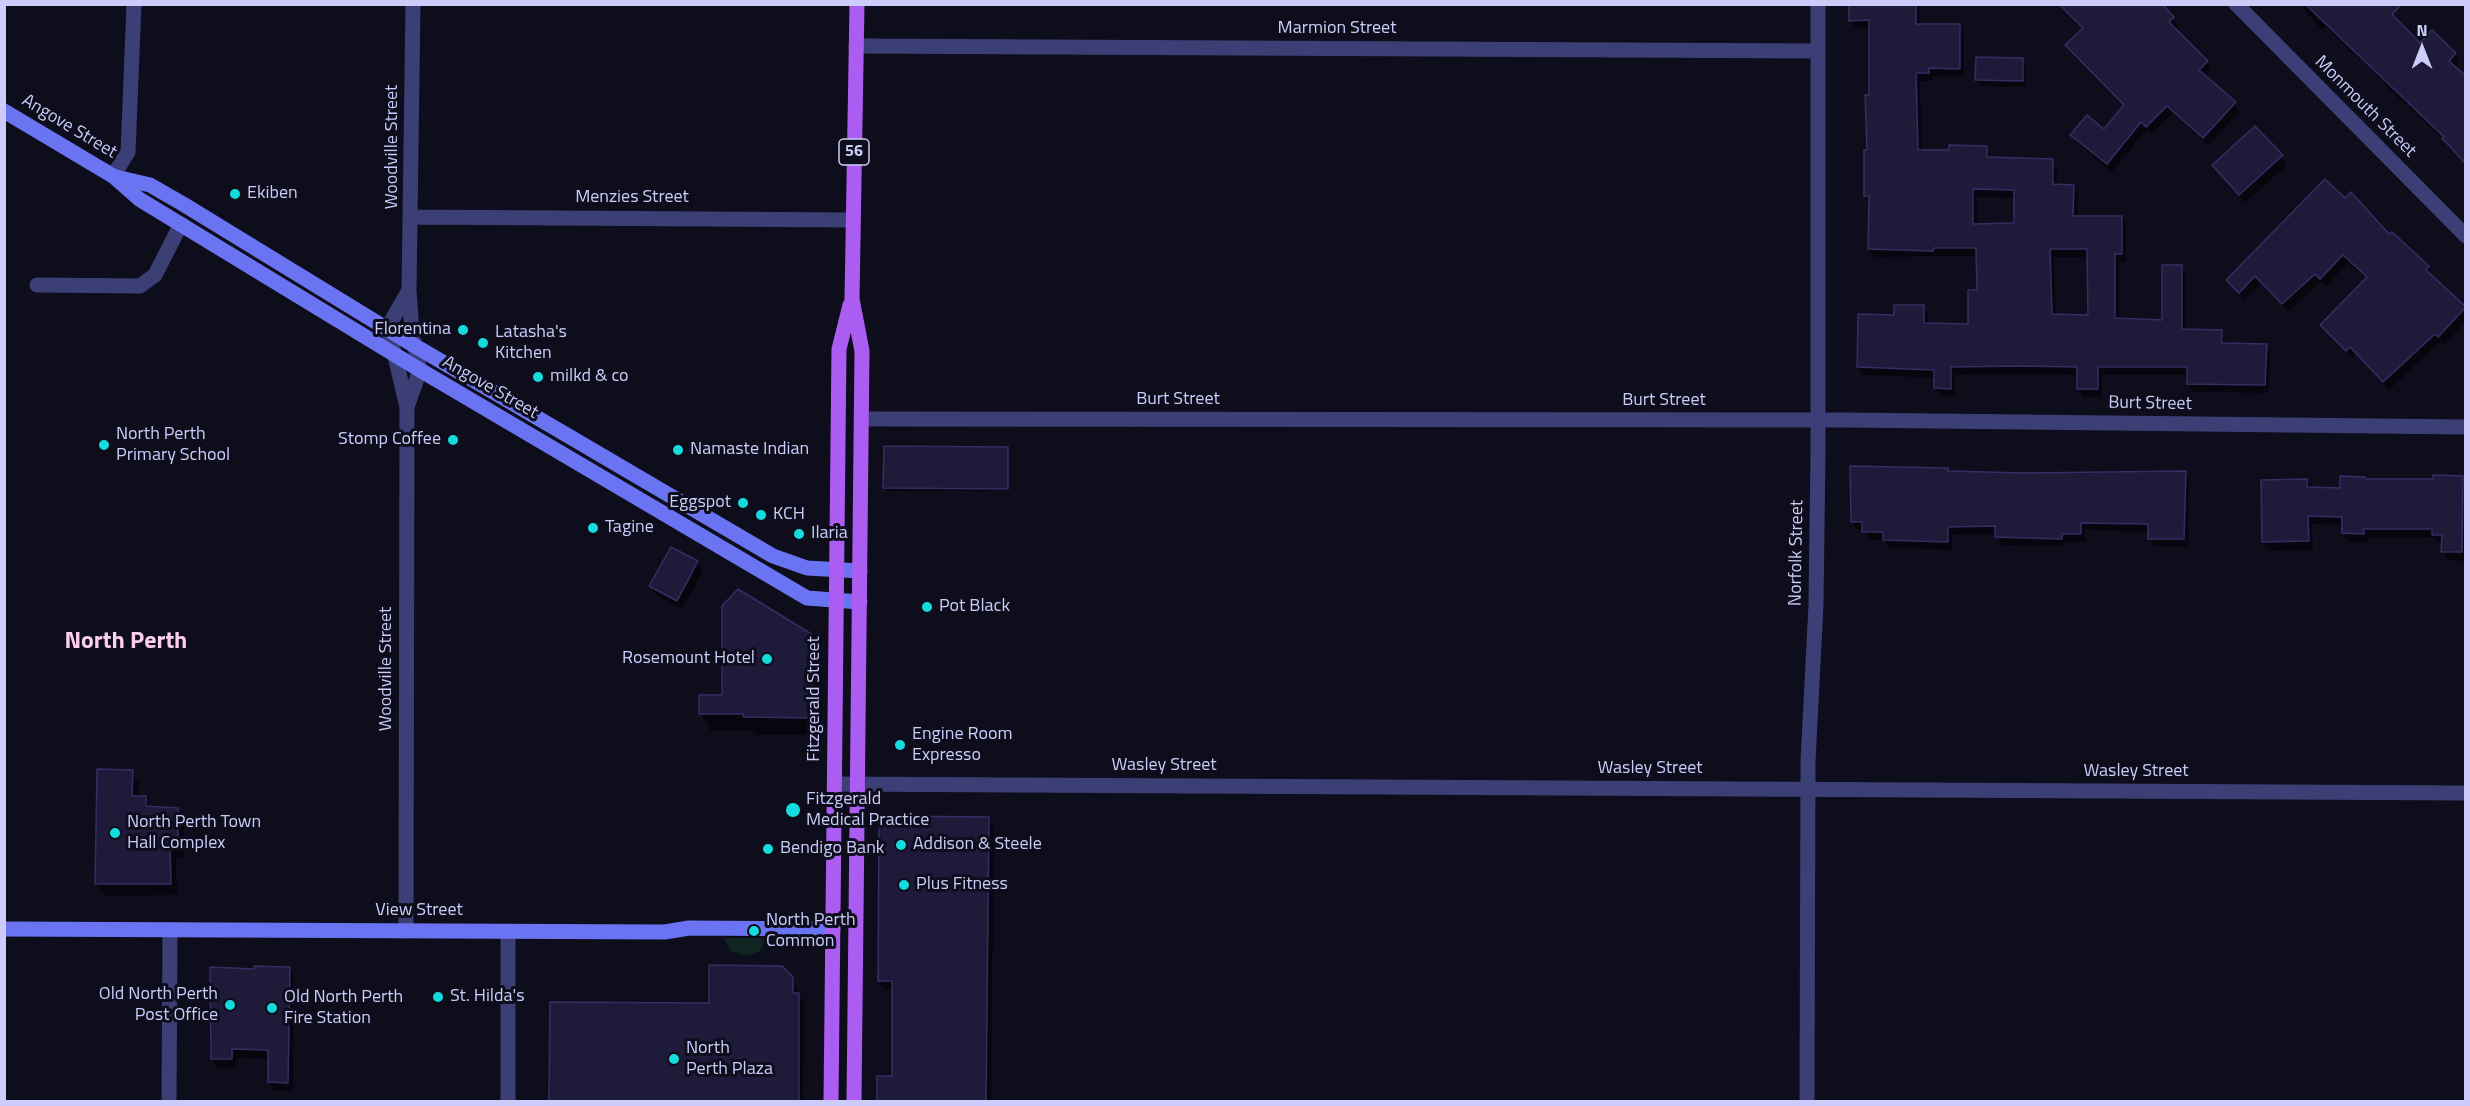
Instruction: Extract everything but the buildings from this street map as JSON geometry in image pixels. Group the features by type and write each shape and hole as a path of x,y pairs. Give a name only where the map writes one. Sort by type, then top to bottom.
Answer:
{"main road":[{"name":"Fitzgerald Street","path":"854,1101 862,419 862,351 852,299 857,4"},
{"name":"Angove Street","path":"4,111 113,176 139,199 420,370 807,598 836,602 860,602"},
{"name":"Angove Street","path":"113,176 150,185 388,327 415,346 773,556 799,566 836,571 860,571"},
{"name":"Fitzgerald Street","path":"831,1101 839,349 852,299"},
{"name":"View Street","path":"4,929 665,932 689,928 833,929"}],"street":[{"path":"113,176 128,152 134,4"},
{"name":"Woodville Street","path":"407,407 420,370 409,290 413,4"},
{"name":"Norfolk Street","path":"1807,1101 1808,789 1816,605 1818,420 1818,4"},
{"name":"Monmouth Street","path":"2236,4 2466,236"},
{"name":"Marmion Street","path":"856,46 1817,51"},
{"name":"Menzies Street","path":"411,217 853,220"},
{"path":"37,285 140,286 155,275 181,224"},
{"name":"Woodville Street","path":"406,931 407,407 388,327 409,290"},
{"name":"Burt Street","path":"862,419 1818,420 2466,427"},
{"name":"Wasley Street","path":"834,784 2466,793"},
{"path":"169,1101 170,930"},
{"path":"508,931 508,1101"}],"green space":[{"path":"723,938 767,938 760,951 747,956 732,952"}],"place":[{"name":"Ekiben","path":"235,194"},
{"name":"Florentina","path":"463,330"},
{"name":"Latasha's Kitchen","path":"483,343"},
{"name":"milkd & co","path":"538,377"},
{"name":"Stomp Coffee","path":"453,440"},
{"name":"North Perth Primary School","path":"104,445"},
{"name":"Namaste Indian","path":"678,450"},
{"name":"Eggspot","path":"743,503"},
{"name":"KCH","path":"761,515"},
{"name":"Tagine","path":"593,528"},
{"name":"Ilaria","path":"799,534"},
{"name":"Pot Black","path":"927,607"},
{"name":"Rosemount Hotel","path":"767,659"},
{"name":"Engine Room Expresso","path":"900,745"},
{"name":"Fitzgerald Medical Practice","path":"793,810"},
{"name":"North Perth Town Hall Complex","path":"115,833"},
{"name":"Addison & Steele","path":"901,845"},
{"name":"Bendigo Bank","path":"768,849"},
{"name":"Plus Fitness","path":"904,885"},
{"name":"North Perth Common","path":"754,931"},
{"name":"St. Hilda's","path":"438,997"},
{"name":"Old North Perth Post Office","path":"230,1005"},
{"name":"Old North Perth Fire Station","path":"272,1008"},
{"name":"North Perth Plaza","path":"674,1059"}],"district":[{"name":"North Perth","path":"126,642"}]}
